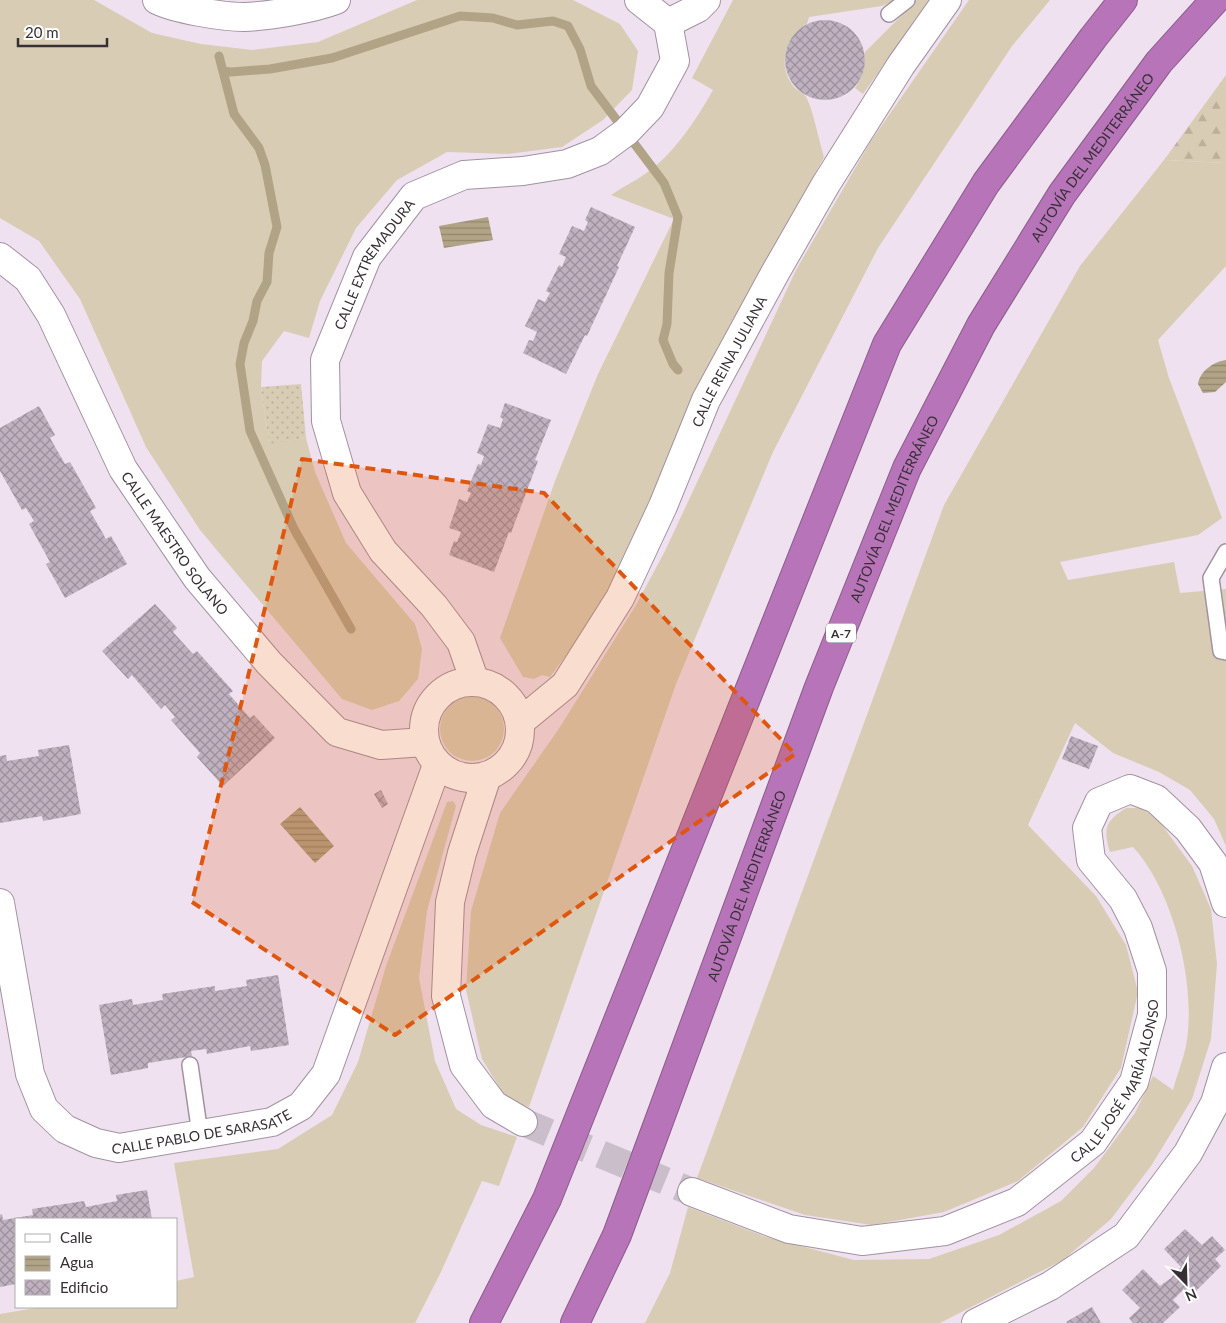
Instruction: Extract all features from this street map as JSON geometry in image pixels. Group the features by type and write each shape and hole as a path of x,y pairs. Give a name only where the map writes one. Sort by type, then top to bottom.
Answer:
{"highway":[{"path":"484,1323 546,1199 887,344 986,183 1123,0"},
{"name":"AUTOVÍA DEL MEDITERRÁNEO","path":"575,1323 617,1235 819,687 907,468 981,325 1062,194 1159,62 1215,0"}],"street":[{"path":"157,0 169,6 244,17 319,6 336,0"},
{"path":"639,0 668,23 698,8 706,0"},
{"name":"CALLE REINA JULIANA","path":"520,722 565,685 620,598 663,506 706,400 775,272 826,184 896,73 947,0"},
{"name":"CALLE EXTREMADURA","path":"475,682 460,642 434,606 383,551 347,493 326,420 325,360 367,257 414,196 464,175 523,171 567,164 600,151 626,132 650,108 675,61 668,23"},
{"name":"CALLE MAESTRO SOLANO","path":"0,257 28,279 51,315 122,469 197,578 269,663 337,732 382,745 431,753"},
{"path":"475,682 491,686 505,694 515,707 520,722 517,749 500,771 474,779 460,778 448,773 431,753 425,717 438,696 462,683 475,682"},
{"name":"CALLE PABLO DE SARASATE","path":"0,903 30,1074 44,1109 65,1129 96,1143 119,1148 272,1122 301,1106 326,1074 431,753"},
{"path":"487,776 462,853 450,902 446,996 464,1065 494,1105 523,1122"},
{"name":"CALLE JOSÉ MARÍA ALONSO","path":"692,1192 790,1229 862,1241 946,1231 1017,1202 1093,1142 1134,1082 1152,1015 1152,971 1138,928 1123,899 1091,860 1087,828 1099,802 1130,789 1156,799 1188,829 1213,863 1226,904"},
{"path":"976,1323 1050,1286 1126,1236 1188,1153 1215,1102 1226,1067"}],"lane":[{"path":"889,14 906,0"},
{"path":"1226,552 1211,578 1220,651 1226,652"},
{"path":"190,1064 200,1134"}],"highlighted area":[{"path":"302,459 544,493 795,754 395,1035 192,902"}],"green space":[{"path":"0,0 94,0 152,33 201,44 252,50 318,42 417,0 573,0 620,24 638,51 632,90 603,120 562,147 508,154 447,152 397,180 356,228 320,301 309,338 284,331 262,361 261,387 269,443 306,438 315,472 346,543 415,624 422,649 418,679 399,701 372,710 342,699 200,530 146,447 80,299 39,241 0,218"},
{"path":"733,0 895,0 882,6 809,17 807,24 789,44 786,52 785,70 794,87 806,97 824,157 750,291 624,565 578,639 550,677 542,675 534,679 523,677 500,638 555,481 598,374 674,219 611,195 656,166 684,136 699,113 713,90 692,78"},
{"path":"917,0 930,0 863,94 855,88 863,71 865,52"},
{"path":"969,0 1050,0 1012,46 878,248 773,452 676,684 529,1107 507,1100 482,1059 466,990 471,911 500,813 560,727 636,605 665,551 796,270 871,141"},
{"path":"1226,75 1226,163 1164,160"},
{"path":"1164,160 1226,163 1226,266 1158,340 1169,378 1222,518 1198,535 1060,562 1068,580 1174,562 1180,593 1226,589 1226,846 1214,819 1190,790 1159,772 1113,753 1075,723 1028,825 1096,896 1126,945 1138,992 1121,1068 1083,1127 1018,1181 944,1212 872,1225 805,1215 697,1178 944,505 1080,266"},
{"path":"301,384 306,438 269,444 261,387"},
{"path":"472,697 484,699 495,706 502,717 504,729 502,741 495,752 484,759 472,761 460,759 449,752 442,741 440,729 442,717 449,706 460,699"},
{"path":"453,801 456,806 427,911 419,978 435,1061 456,1109 481,1125 517,1137 499,1186 482,1181 440,1274 415,1323 0,1323 0,1314 35,1308 178,1308 178,1281 194,1277 174,1163 278,1149 332,1115 358,1062 386,966 447,802"},
{"path":"1126,808 1140,808 1156,817 1192,866 1211,909 1217,964 1211,1039 1192,1099 1151,1166 1111,1219 1063,1260 940,1323 645,1323 670,1273 688,1207 766,1237 854,1260 929,1259 999,1235 1061,1201 1094,1168 1135,1113 1153,1076 1173,1090 1186,1046 1189,1022 1185,969 1171,914 1148,866 1133,847 1110,852 1106,831 1114,817"}],"water":[{"path":"488,217 493,240 444,248 439,226"},
{"path":"1226,360 1226,382 1215,392 1203,393 1198,384 1201,375 1212,365"},
{"path":"300,807 334,846 315,863 280,824"}],"building":[{"path":"817,20 833,20 854,31 865,52 865,68 854,89 833,100 817,100 803,94 791,82 785,68 785,52 791,38 803,26"},
{"path":"591,207 635,227 587,336 585,335 566,374 523,353 529,340 533,341 537,332 525,326 538,299 545,302 550,293 546,291 559,265 562,267 566,257 559,254 572,226 584,231 588,222 585,220"},
{"path":"505,403 551,420 535,460 538,461 511,533 509,532 494,572 449,555 454,541 457,542 461,532 449,528 459,499 467,502 471,493 467,491 478,464 481,465 484,456 477,453 488,424 500,428 503,419 500,417"},
{"path":"39,406 55,435 50,438 65,464 70,462 96,508 90,511 106,539 111,536 127,564 65,598 46,564 50,562 29,524 34,521 26,508 22,510 0,471 0,428"},
{"path":"155,604 177,628 173,632 193,654 197,651 233,691 229,694 250,718 254,715 275,738 223,786 197,757 200,753 171,720 175,717 165,705 161,709 132,675 128,679 102,651"},
{"path":"1071,736 1098,746 1089,769 1062,759"},
{"path":"69,745 81,814 43,821 42,816 0,823 0,756 6,755 7,761 39,756 38,750"},
{"path":"381,790 388,804 382,808 374,794"},
{"path":"278,975 289,1045 251,1051 250,1046 207,1054 206,1049 191,1051 192,1056 148,1063 148,1068 111,1075 99,1005 132,999 133,1005 163,1000 162,994 215,986 215,991 247,986 246,980"},
{"path":"147,1190 152,1218 15,1218 33,1215 32,1209 84,1201 86,1207 117,1201 116,1195"},
{"path":"2,1214 3,1220 15,1218 15,1284 0,1287 0,1215"},
{"path":"1185,1229 1202,1245 1212,1236 1225,1250 1215,1259 1221,1266 1190,1297 1183,1290 1173,1300 1180,1307 1163,1323 1133,1323 1129,1318 1140,1308 1122,1290 1143,1269 1160,1286 1171,1278 1181,1267 1164,1249"},
{"path":"1092,1307 1101,1323 1066,1322"}],"waterway":[{"path":"223,71 270,69 332,58 460,16 493,18 517,25 553,21 568,26 580,49 591,86 664,183 678,217 669,273 667,324 663,340 673,364 678,370"},
{"path":"219,56 234,114 259,148 265,165 277,227 269,253 267,282 257,301 253,321 244,343 240,364 250,431 294,529 351,629"}],"tunnel":[{"path":"523,1122 692,1192"}]}
